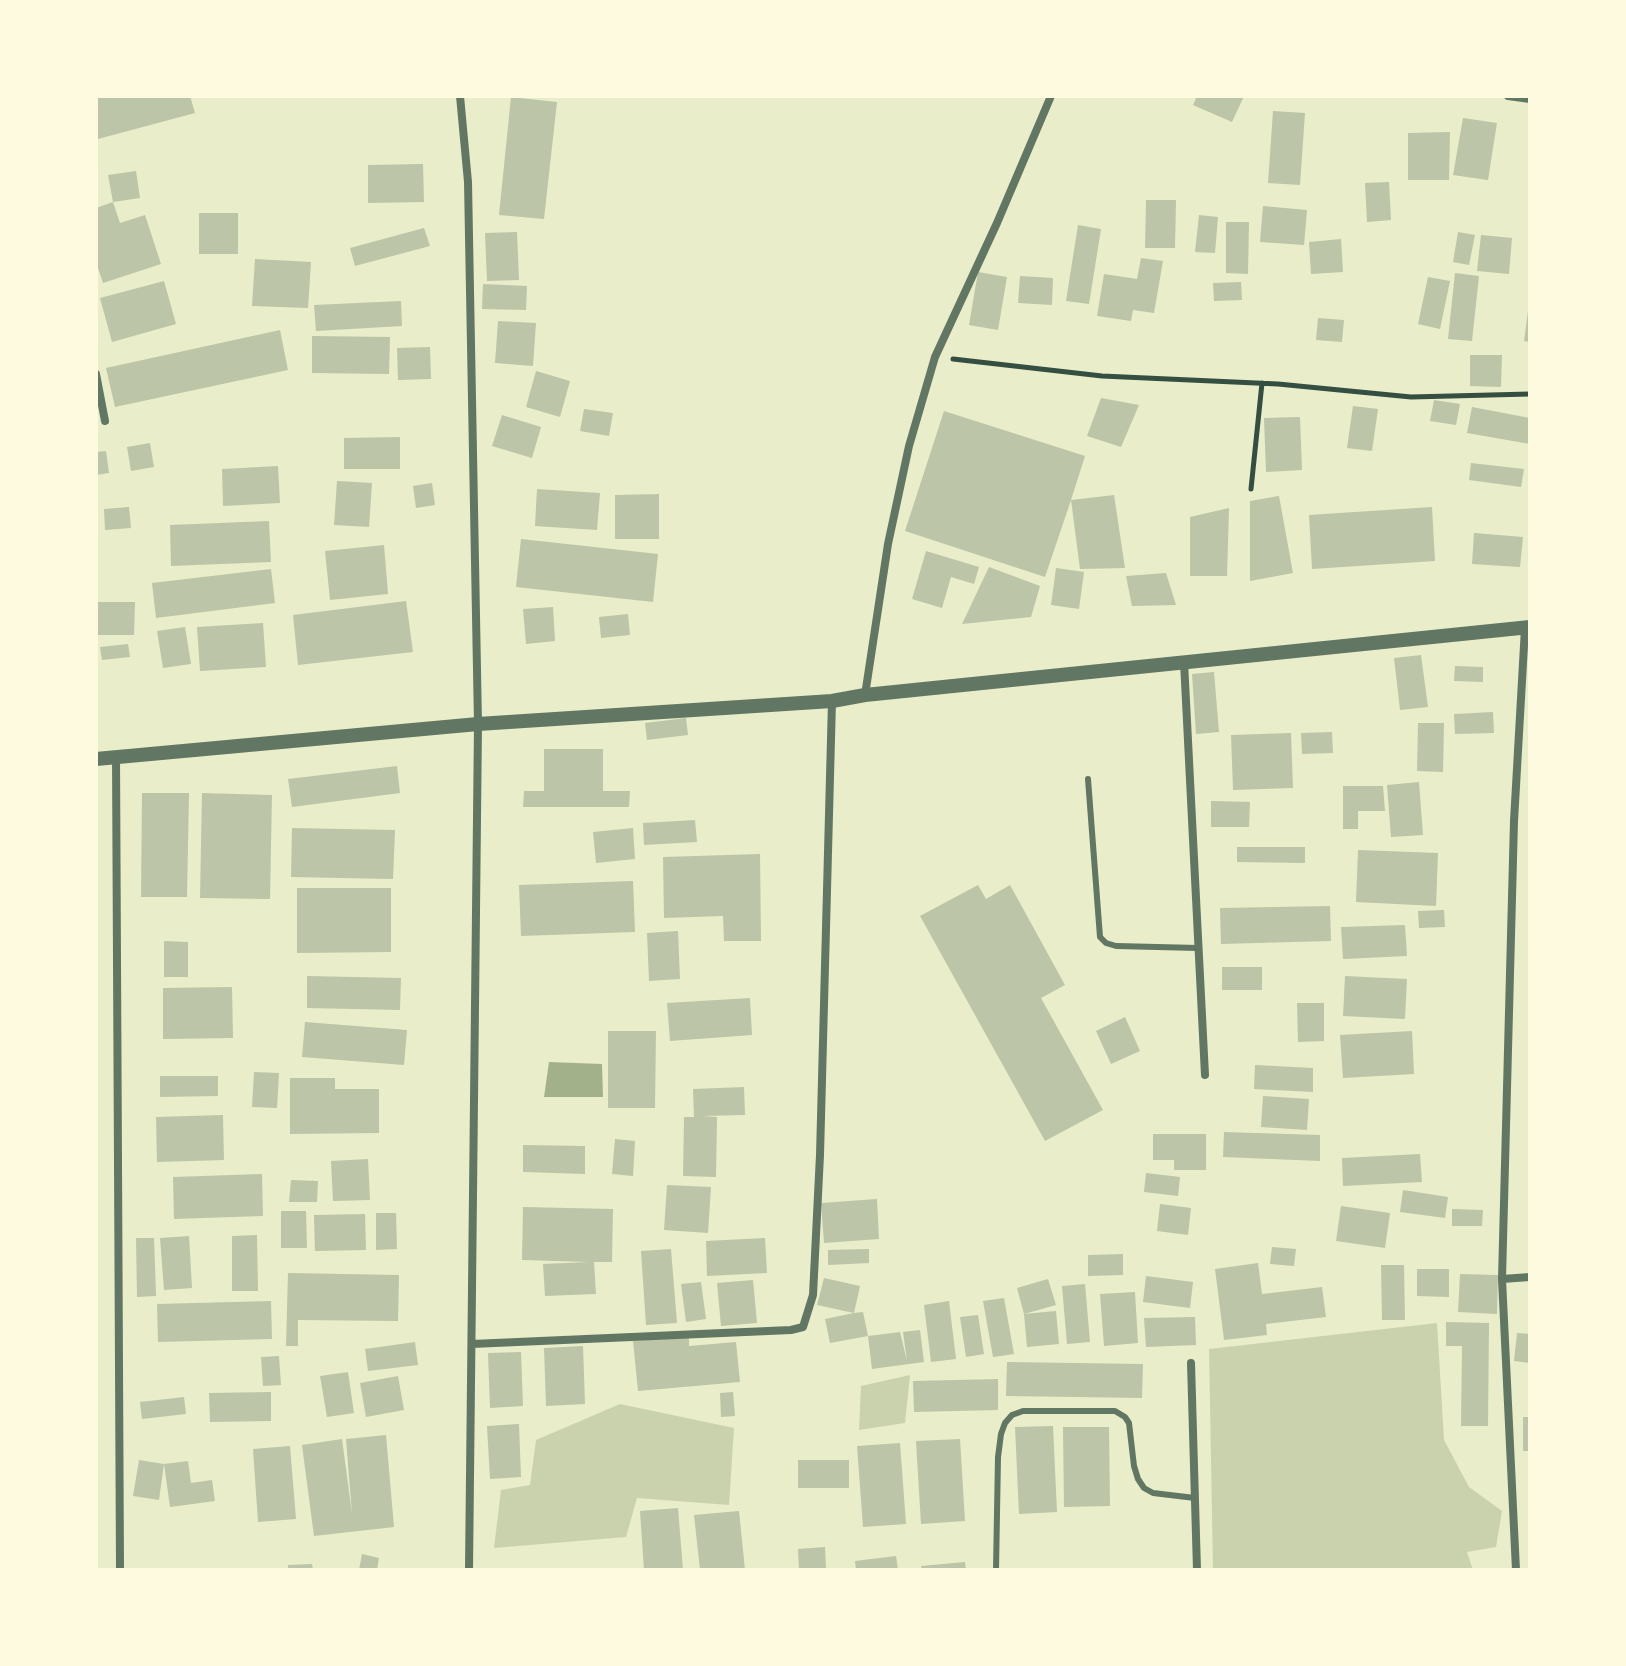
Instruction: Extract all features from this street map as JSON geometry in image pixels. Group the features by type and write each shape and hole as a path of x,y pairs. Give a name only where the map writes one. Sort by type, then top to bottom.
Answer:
{"street":[{"path":"460,96 468,182 478,724 469,1570"},
{"path":"865,695 888,544 909,446 935,357 1051,96"},
{"path":"1508,96 1529,98"},
{"path":"96,374 105,421"},
{"path":"96,759 478,724 832,701 865,695 1528,628 1514,821 1502,1279 1516,1570"},
{"path":"1184,662 1205,1075"},
{"path":"472,1344 803,1327 813,1295 832,701"},
{"path":"116,756 120,1570"},
{"path":"1502,1279 1530,1277"},
{"path":"1191,1363 1197,1570"}],"lane":[{"path":"1088,779 1100,937 1116,946 1198,948"},
{"path":"996,1570 1001,1434 1012,1415 1023,1411 1115,1411 1129,1423 1134,1466 1144,1488 1153,1493 1195,1498"}],"path":[{"path":"935,357 1102,376 1262,383 1411,397 1530,394"},
{"path":"1251,489 1262,383"}],"shaded area":[{"path":"549,1062 602,1064 603,1097 544,1097"},
{"path":"1437,1323 1444,1440 1469,1487 1502,1511 1496,1547 1467,1552 1473,1570 1213,1570 1209,1349"},
{"path":"910,1375 905,1423 859,1430 861,1386"},
{"path":"620,1404 734,1428 729,1505 637,1498 626,1537 494,1548 501,1490 530,1485 536,1440"}],"building":[{"path":"96,96 190,96 195,113 98,139"},
{"path":"1197,96 1244,96 1232,122 1193,105"},
{"path":"511,97 557,102 544,219 499,215"},
{"path":"1273,111 1305,113 1300,185 1268,183"},
{"path":"1463,118 1497,123 1488,180 1453,175"},
{"path":"1450,132 1449,180 1408,180 1408,133"},
{"path":"423,164 424,202 368,203 368,165"},
{"path":"136,171 140,198 113,202 108,175"},
{"path":"1389,182 1391,220 1367,222 1365,183"},
{"path":"1146,200 1176,200 1175,248 1145,248"},
{"path":"113,202 120,223 145,215 161,264 103,283 96,262 96,208"},
{"path":"1263,206 1307,210 1304,245 1260,242"},
{"path":"199,213 238,213 238,254 199,254"},
{"path":"1199,215 1218,217 1215,253 1195,252"},
{"path":"1226,222 1249,222 1248,274 1226,273"},
{"path":"1078,225 1101,229 1089,304 1066,301"},
{"path":"424,228 430,246 355,266 350,248"},
{"path":"517,232 519,280 487,281 485,233"},
{"path":"1458,232 1475,235 1469,265 1453,262"},
{"path":"1481,235 1512,238 1509,274 1477,271"},
{"path":"1341,239 1343,272 1311,274 1309,242"},
{"path":"1141,258 1163,261 1154,313 1133,310 1131,321 1097,316 1104,274 1137,279"},
{"path":"255,259 311,262 308,308 252,306"},
{"path":"978,272 1007,277 998,330 969,325"},
{"path":"1455,273 1479,276 1472,341 1448,339"},
{"path":"1020,276 1053,278 1052,305 1018,303"},
{"path":"1428,277 1450,281 1440,329 1418,324"},
{"path":"164,281 176,324 112,342 100,298"},
{"path":"1241,282 1242,300 1214,301 1213,283"},
{"path":"483,284 527,286 526,310 482,309"},
{"path":"401,301 402,326 316,331 314,305"},
{"path":"1530,312 1530,342 1524,341"},
{"path":"1318,318 1344,320 1342,342 1316,340"},
{"path":"498,321 536,323 533,366 495,363"},
{"path":"280,330 288,370 115,407 106,368"},
{"path":"312,336 390,337 389,374 312,373"},
{"path":"430,347 431,379 398,380 397,348"},
{"path":"1470,355 1502,355 1501,387 1470,386"},
{"path":"536,371 570,381 560,417 526,407"},
{"path":"1101,398 1139,405 1121,447 1087,436"},
{"path":"1434,400 1460,404 1456,425 1430,421"},
{"path":"1353,406 1378,409 1372,451 1347,448"},
{"path":"1472,407 1530,418 1530,444 1467,433"},
{"path":"584,409 613,413 609,436 580,431"},
{"path":"944,411 1085,456 1045,577 905,531"},
{"path":"502,415 541,427 532,458 492,446"},
{"path":"1300,417 1302,470 1266,472 1264,418"},
{"path":"400,437 400,469 344,469 344,438"},
{"path":"150,443 154,467 131,471 127,447"},
{"path":"106,451 109,473 96,475 96,452"},
{"path":"1471,463 1524,469 1521,487 1469,480"},
{"path":"278,466 280,503 223,506 222,469"},
{"path":"337,481 372,483 369,527 334,525"},
{"path":"432,483 435,505 416,508 413,486"},
{"path":"537,489 600,493 597,530 535,526"},
{"path":"659,494 659,539 615,539 615,495"},
{"path":"1114,495 1125,568 1080,569 1071,500"},
{"path":"1279,496 1293,573 1250,581 1250,501"},
{"path":"129,507 131,528 105,530 104,509"},
{"path":"1432,507 1435,561 1312,569 1309,515"},
{"path":"1229,508 1227,576 1190,576 1190,517"},
{"path":"269,521 271,562 171,566 170,525"},
{"path":"1474,533 1523,537 1520,567 1472,564"},
{"path":"521,539 658,554 653,602 516,587"},
{"path":"384,545 388,594 330,600 325,551"},
{"path":"926,551 979,567 974,584 951,577 942,608 912,599"},
{"path":"989,567 1040,586 1031,617 962,624"},
{"path":"1056,568 1084,572 1079,609 1051,605"},
{"path":"271,569 275,603 156,618 152,583"},
{"path":"1166,573 1176,605 1132,606 1126,576"},
{"path":"406,601 413,652 298,665 293,615"},
{"path":"97,602 135,602 134,635 97,635"},
{"path":"553,607 555,641 526,644 523,609"},
{"path":"628,614 630,635 601,638 599,617"},
{"path":"263,623 266,667 200,671 197,627"},
{"path":"185,627 191,664 163,668 157,631"},
{"path":"128,644 130,657 102,660 100,647"},
{"path":"1421,655 1428,707 1400,710 1394,658"},
{"path":"1455,666 1483,667 1483,682 1454,681"},
{"path":"1214,672 1219,732 1196,734 1192,674"},
{"path":"1493,712 1494,733 1455,734 1454,714"},
{"path":"686,718 688,735 647,740 645,723"},
{"path":"1418,723 1444,723 1443,772 1417,771"},
{"path":"1332,732 1333,753 1302,754 1301,733"},
{"path":"1291,733 1293,788 1233,790 1231,735"},
{"path":"544,749 603,749 603,791 630,791 629,807 523,807 524,791 544,791"},
{"path":"397,766 400,793 292,807 288,779"},
{"path":"1419,782 1423,835 1391,837 1387,785"},
{"path":"1343,786 1383,786 1385,811 1358,811 1358,829 1343,829"},
{"path":"142,793 189,793 187,897 141,897"},
{"path":"202,793 272,795 270,899 200,898"},
{"path":"1211,801 1250,802 1249,827 1211,827"},
{"path":"695,820 697,842 644,845 643,823"},
{"path":"292,828 395,830 393,879 291,877"},
{"path":"633,828 635,859 596,863 593,832"},
{"path":"1237,847 1305,847 1305,863 1237,862"},
{"path":"1358,850 1438,853 1436,906 1356,902"},
{"path":"760,854 761,941 724,941 723,916 664,918 663,857"},
{"path":"633,881 635,932 521,936 519,885"},
{"path":"978,885 986,899 1010,885 1065,985 1041,998 1103,1110 1045,1141 920,916"},
{"path":"297,888 391,888 391,952 297,953"},
{"path":"1330,906 1331,941 1221,944 1220,908"},
{"path":"1444,910 1445,927 1419,928 1418,911"},
{"path":"1405,925 1407,956 1343,959 1341,927"},
{"path":"678,931 680,979 649,981 647,933"},
{"path":"164,941 188,942 188,977 164,977"},
{"path":"1222,967 1262,967 1262,990 1222,990"},
{"path":"307,976 401,978 400,1010 307,1008"},
{"path":"1345,976 1407,979 1405,1019 1343,1016"},
{"path":"232,987 233,1038 163,1039 163,988"},
{"path":"750,998 752,1035 670,1041 667,1003"},
{"path":"1297,1003 1324,1003 1324,1041 1298,1042"},
{"path":"1125,1017 1140,1051 1111,1064 1096,1031"},
{"path":"305,1022 407,1030 404,1065 302,1057"},
{"path":"608,1031 656,1031 655,1108 608,1108"},
{"path":"1412,1031 1414,1074 1343,1078 1340,1035"},
{"path":"1255,1065 1313,1068 1313,1092 1254,1089"},
{"path":"254,1072 279,1073 277,1108 252,1107"},
{"path":"160,1076 218,1076 218,1096 160,1097"},
{"path":"290,1078 335,1078 335,1089 379,1089 379,1133 290,1134"},
{"path":"744,1087 745,1115 702,1116 717,1117 716,1177 683,1176 684,1117 694,1117 693,1089"},
{"path":"1263,1096 1309,1099 1307,1130 1261,1127"},
{"path":"223,1115 224,1160 157,1162 156,1117"},
{"path":"1224,1132 1320,1135 1320,1161 1223,1157"},
{"path":"1153,1134 1206,1134 1206,1170 1174,1170 1174,1160 1153,1160"},
{"path":"615,1139 635,1141 633,1176 612,1174"},
{"path":"523,1145 585,1146 585,1174 523,1172"},
{"path":"1420,1154 1422,1182 1343,1186 1342,1158"},
{"path":"368,1159 370,1200 333,1201 331,1161"},
{"path":"1146,1173 1180,1177 1178,1196 1144,1192"},
{"path":"262,1174 263,1216 174,1219 173,1177"},
{"path":"291,1180 318,1181 317,1202 289,1202"},
{"path":"667,1185 711,1187 708,1233 664,1230"},
{"path":"1403,1190 1448,1197 1445,1218 1400,1212"},
{"path":"877,1199 879,1239 824,1243 821,1203"},
{"path":"1160,1204 1191,1208 1188,1235 1157,1231"},
{"path":"1341,1206 1390,1213 1385,1248 1336,1241"},
{"path":"523,1207 613,1209 612,1262 594,1262 596,1294 545,1296 543,1264 589,1262 522,1260"},
{"path":"1452,1209 1483,1210 1482,1226 1452,1226"},
{"path":"281,1211 306,1211 307,1248 281,1248"},
{"path":"376,1213 396,1213 397,1249 376,1250"},
{"path":"365,1214 366,1250 315,1251 314,1215"},
{"path":"257,1235 258,1291 232,1291 232,1236"},
{"path":"189,1236 192,1288 164,1290 160,1238"},
{"path":"136,1238 154,1238 156,1296 137,1297"},
{"path":"765,1238 767,1273 707,1276 706,1241"},
{"path":"1272,1247 1296,1249 1294,1266 1270,1264"},
{"path":"671,1249 677,1323 646,1325 641,1251"},
{"path":"869,1249 869,1263 828,1265 828,1250"},
{"path":"1123,1254 1123,1275 1088,1276 1088,1255"},
{"path":"1258,1263 1262,1294 1322,1287 1326,1317 1266,1324 1267,1335 1224,1340 1215,1269"},
{"path":"1381,1265 1404,1265 1405,1320 1382,1320"},
{"path":"1417,1269 1449,1269 1449,1297 1417,1296"},
{"path":"288,1273 399,1275 398,1321 298,1320 298,1346 286,1346"},
{"path":"1460,1274 1498,1275 1497,1314 1458,1312"},
{"path":"1146,1276 1193,1282 1190,1308 1143,1302"},
{"path":"824,1278 860,1286 854,1313 817,1305"},
{"path":"1048,1279 1056,1305 1024,1314 1017,1288"},
{"path":"753,1280 757,1323 721,1326 717,1283"},
{"path":"701,1282 706,1319 686,1322 681,1284"},
{"path":"1085,1284 1090,1342 1067,1344 1062,1286"},
{"path":"1135,1292 1138,1343 1104,1346 1100,1294"},
{"path":"1004,1298 1014,1354 993,1357 983,1301"},
{"path":"271,1301 272,1339 158,1342 157,1304"},
{"path":"949,1301 956,1359 931,1362 924,1305"},
{"path":"1056,1311 1059,1344 1027,1347 1024,1314"},
{"path":"863,1312 868,1336 830,1343 825,1319"},
{"path":"978,1315 984,1354 966,1357 960,1317"},
{"path":"1195,1317 1196,1345 1146,1347 1144,1318"},
{"path":"1446,1322 1489,1323 1488,1426 1461,1426 1462,1346 1446,1346"},
{"path":"920,1330 924,1362 872,1369 868,1336 900,1332 907,1361 903,1332"},
{"path":"1517,1333 1530,1334 1530,1363 1514,1361"},
{"path":"689,1336 689,1346 736,1342 740,1382 638,1391 633,1341"},
{"path":"415,1342 418,1365 368,1371 365,1349"},
{"path":"583,1346 585,1404 546,1406 544,1348"},
{"path":"521,1352 523,1406 490,1408 488,1353"},
{"path":"279,1356 281,1385 263,1386 261,1357"},
{"path":"1007,1362 1143,1364 1142,1398 1006,1396"},
{"path":"348,1372 354,1413 327,1417 320,1376"},
{"path":"398,1376 404,1410 366,1417 360,1383"},
{"path":"998,1379 998,1410 914,1412 913,1381"},
{"path":"271,1392 271,1421 210,1422 209,1393"},
{"path":"733,1392 735,1416 721,1417 720,1393"},
{"path":"184,1397 186,1414 142,1419 140,1402"},
{"path":"1523,1417 1530,1417 1530,1451 1523,1451"},
{"path":"519,1424 521,1477 490,1479 487,1426"},
{"path":"1053,1426 1057,1512 1019,1514 1015,1427"},
{"path":"1063,1427 1109,1427 1110,1506 1064,1507"},
{"path":"386,1435 394,1527 314,1536 302,1445 342,1439 352,1514 346,1439"},
{"path":"960,1439 965,1521 921,1524 916,1441"},
{"path":"900,1443 906,1524 863,1527 857,1446"},
{"path":"290,1446 296,1519 258,1522 253,1449"},
{"path":"139,1460 164,1464 159,1500 133,1496"},
{"path":"798,1460 849,1460 849,1488 798,1488"},
{"path":"188,1461 191,1483 212,1480 215,1501 170,1507 164,1464"},
{"path":"678,1508 683,1570 644,1570 640,1511"},
{"path":"739,1511 745,1570 700,1570 694,1515"},
{"path":"825,1547 826,1570 799,1570 798,1549"},
{"path":"362,1554 379,1558 377,1570 359,1570"},
{"path":"896,1556 898,1570 856,1570 855,1561"},
{"path":"965,1562 966,1570 922,1570 921,1566"},
{"path":"312,1564 313,1570 288,1570 288,1565"}]}
